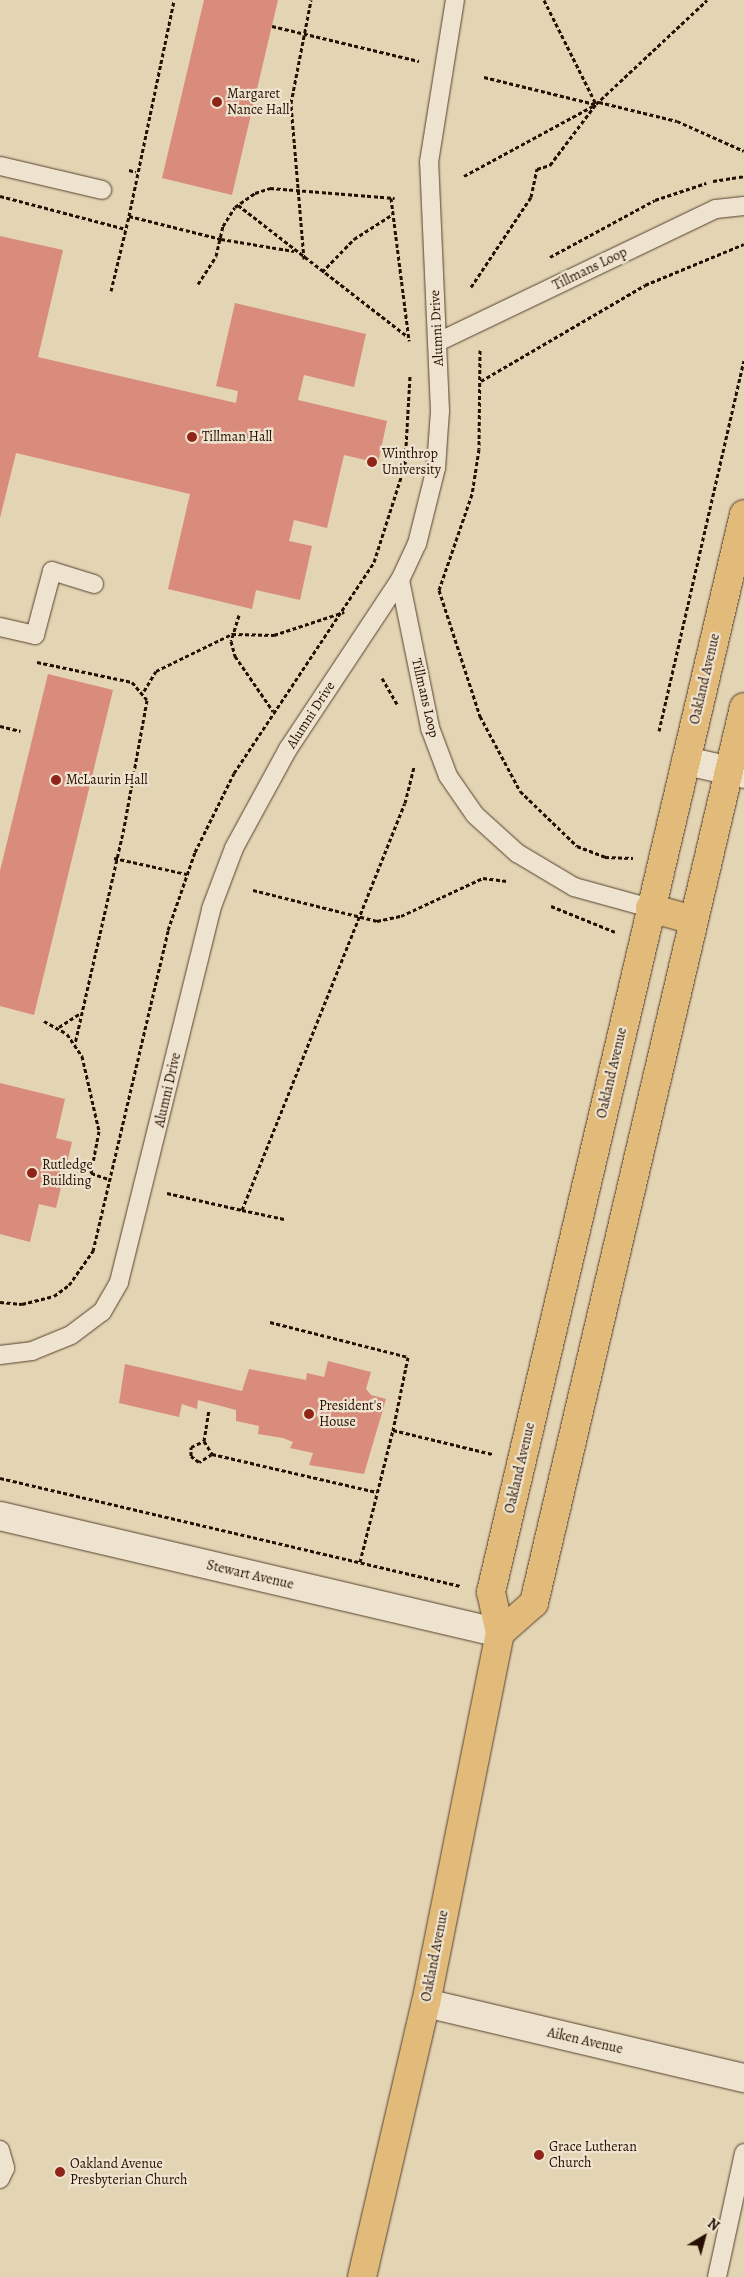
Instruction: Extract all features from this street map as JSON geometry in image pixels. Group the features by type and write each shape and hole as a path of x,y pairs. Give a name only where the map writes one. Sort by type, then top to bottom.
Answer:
{"main road":[{"name":"Oakland Avenue","path":"362,2277 426,2003 500,1634 491,1592 744,514"},
{"path":"500,1634 534,1603 693,920 736,773 744,706"},
{"path":"650,908 693,920"}],"street":[{"path":"686,761 736,773"},
{"name":"Stewart Avenue","path":"0,1516 500,1634"},
{"name":"Aiken Avenue","path":"426,2003 744,2078"}],"lane":[{"name":"Alumni Drive","path":"0,1355 40,1348 71,1335 102,1312 119,1282 146,1186 211,909 234,848 288,749 400,580 417,544 436,468 438,342 429,162 455,0"},
{"path":"0,166 102,190"},
{"name":"Tillmans Loop","path":"438,342 716,209 744,206"},
{"path":"0,627 35,635 52,571 94,584"},
{"name":"Tillmans Loop","path":"400,580 430,728 448,776 475,815 517,853 574,887 650,908"},
{"path":"0,2150 5,2168 0,2179"},
{"path":"717,2277 744,2153"}],"path":[{"path":"111,290 129,216 136,172 174,0"},
{"path":"304,259 291,104 311,0"},
{"path":"544,0 597,103"},
{"path":"471,287 531,197 537,169 550,165 597,103 708,0"},
{"path":"272,26 418,62"},
{"path":"484,77 676,121 744,151"},
{"path":"464,176 597,103"},
{"path":"129,170 136,172"},
{"path":"545,260 681,189 744,176"},
{"path":"198,284 221,240 223,226 238,205 270,188 393,198 393,214 410,352"},
{"path":"0,196 126,229"},
{"path":"238,205 304,259 408,337"},
{"path":"322,272 354,239 393,214"},
{"path":"129,216 221,240 294,251"},
{"path":"481,381 645,285 744,244"},
{"path":"480,350 479,449 472,494 439,590 480,716 520,791 552,826 577,846 605,857 635,858 637,849"},
{"path":"658,734 744,361"},
{"path":"0,1302 22,1304 54,1296 69,1285 93,1251 168,930 187,874 234,772 274,711 345,611 374,562 393,512 405,465 410,371"},
{"path":"144,691 156,671 232,634 274,635 345,611"},
{"path":"239,615 232,634 235,656 274,711"},
{"path":"65,669 132,682 144,691 147,700 136,773 114,858 75,1043"},
{"path":"0,726 20,732"},
{"path":"242,1210 413,782 414,766"},
{"path":"114,858 187,874"},
{"path":"253,890 377,921 401,916 484,878 513,882"},
{"path":"613,941 616,932"},
{"path":"58,1027 81,1012"},
{"path":"44,1021 58,1027 75,1043 90,1079 99,1131 91,1173 111,1180"},
{"path":"146,1186 284,1220"},
{"path":"270,1322 408,1357 393,1430 360,1562"},
{"path":"209,1409 204,1441 212,1454 378,1492"},
{"path":"393,1430 522,1462"},
{"path":"204,1441 196,1441 191,1456 200,1462 212,1454"},
{"path":"489,1463 493,1445"},
{"path":"0,1478 461,1586 463,1577"}],"building":[{"name":"Margaret Nance Hall","path":"204,0 278,0 232,195 162,178"},
{"name":"Tillman Hall","path":"0,236 63,250 38,357 236,403 238,391 216,386 235,303 366,334 354,387 304,375 298,400 387,421 378,463 344,455 327,528 294,520 289,541 312,546 300,600 256,590 252,609 168,589 190,494 16,453 0,518"},
{"name":"McLaurin Hall","path":"48,674 113,690 34,1015 0,1006 0,871"},
{"name":"Rutledge Building","path":"0,1083 65,1099 56,1138 72,1142 56,1208 39,1204 30,1242 0,1234"},
{"name":"President's House","path":"328,1361 371,1372 366,1389 371,1395 386,1399 364,1474 309,1465 313,1453 290,1448 293,1442 283,1438 258,1434 259,1426 236,1421 236,1410 198,1400 197,1409 182,1404 179,1417 119,1403 125,1364 242,1391 249,1369 306,1380 307,1373 324,1377"}],"place":[{"name":"Margaret Nance Hall","path":"217,102"},
{"name":"Tillman Hall","path":"192,437"},
{"name":"Winthrop University","path":"372,462"},
{"name":"McLaurin Hall","path":"56,780"},
{"name":"Rutledge Building","path":"32,1173"},
{"name":"President's House","path":"309,1414"},
{"name":"Grace Lutheran Church","path":"539,2155"},
{"name":"Oakland Avenue Presbyterian Church","path":"60,2172"}]}
